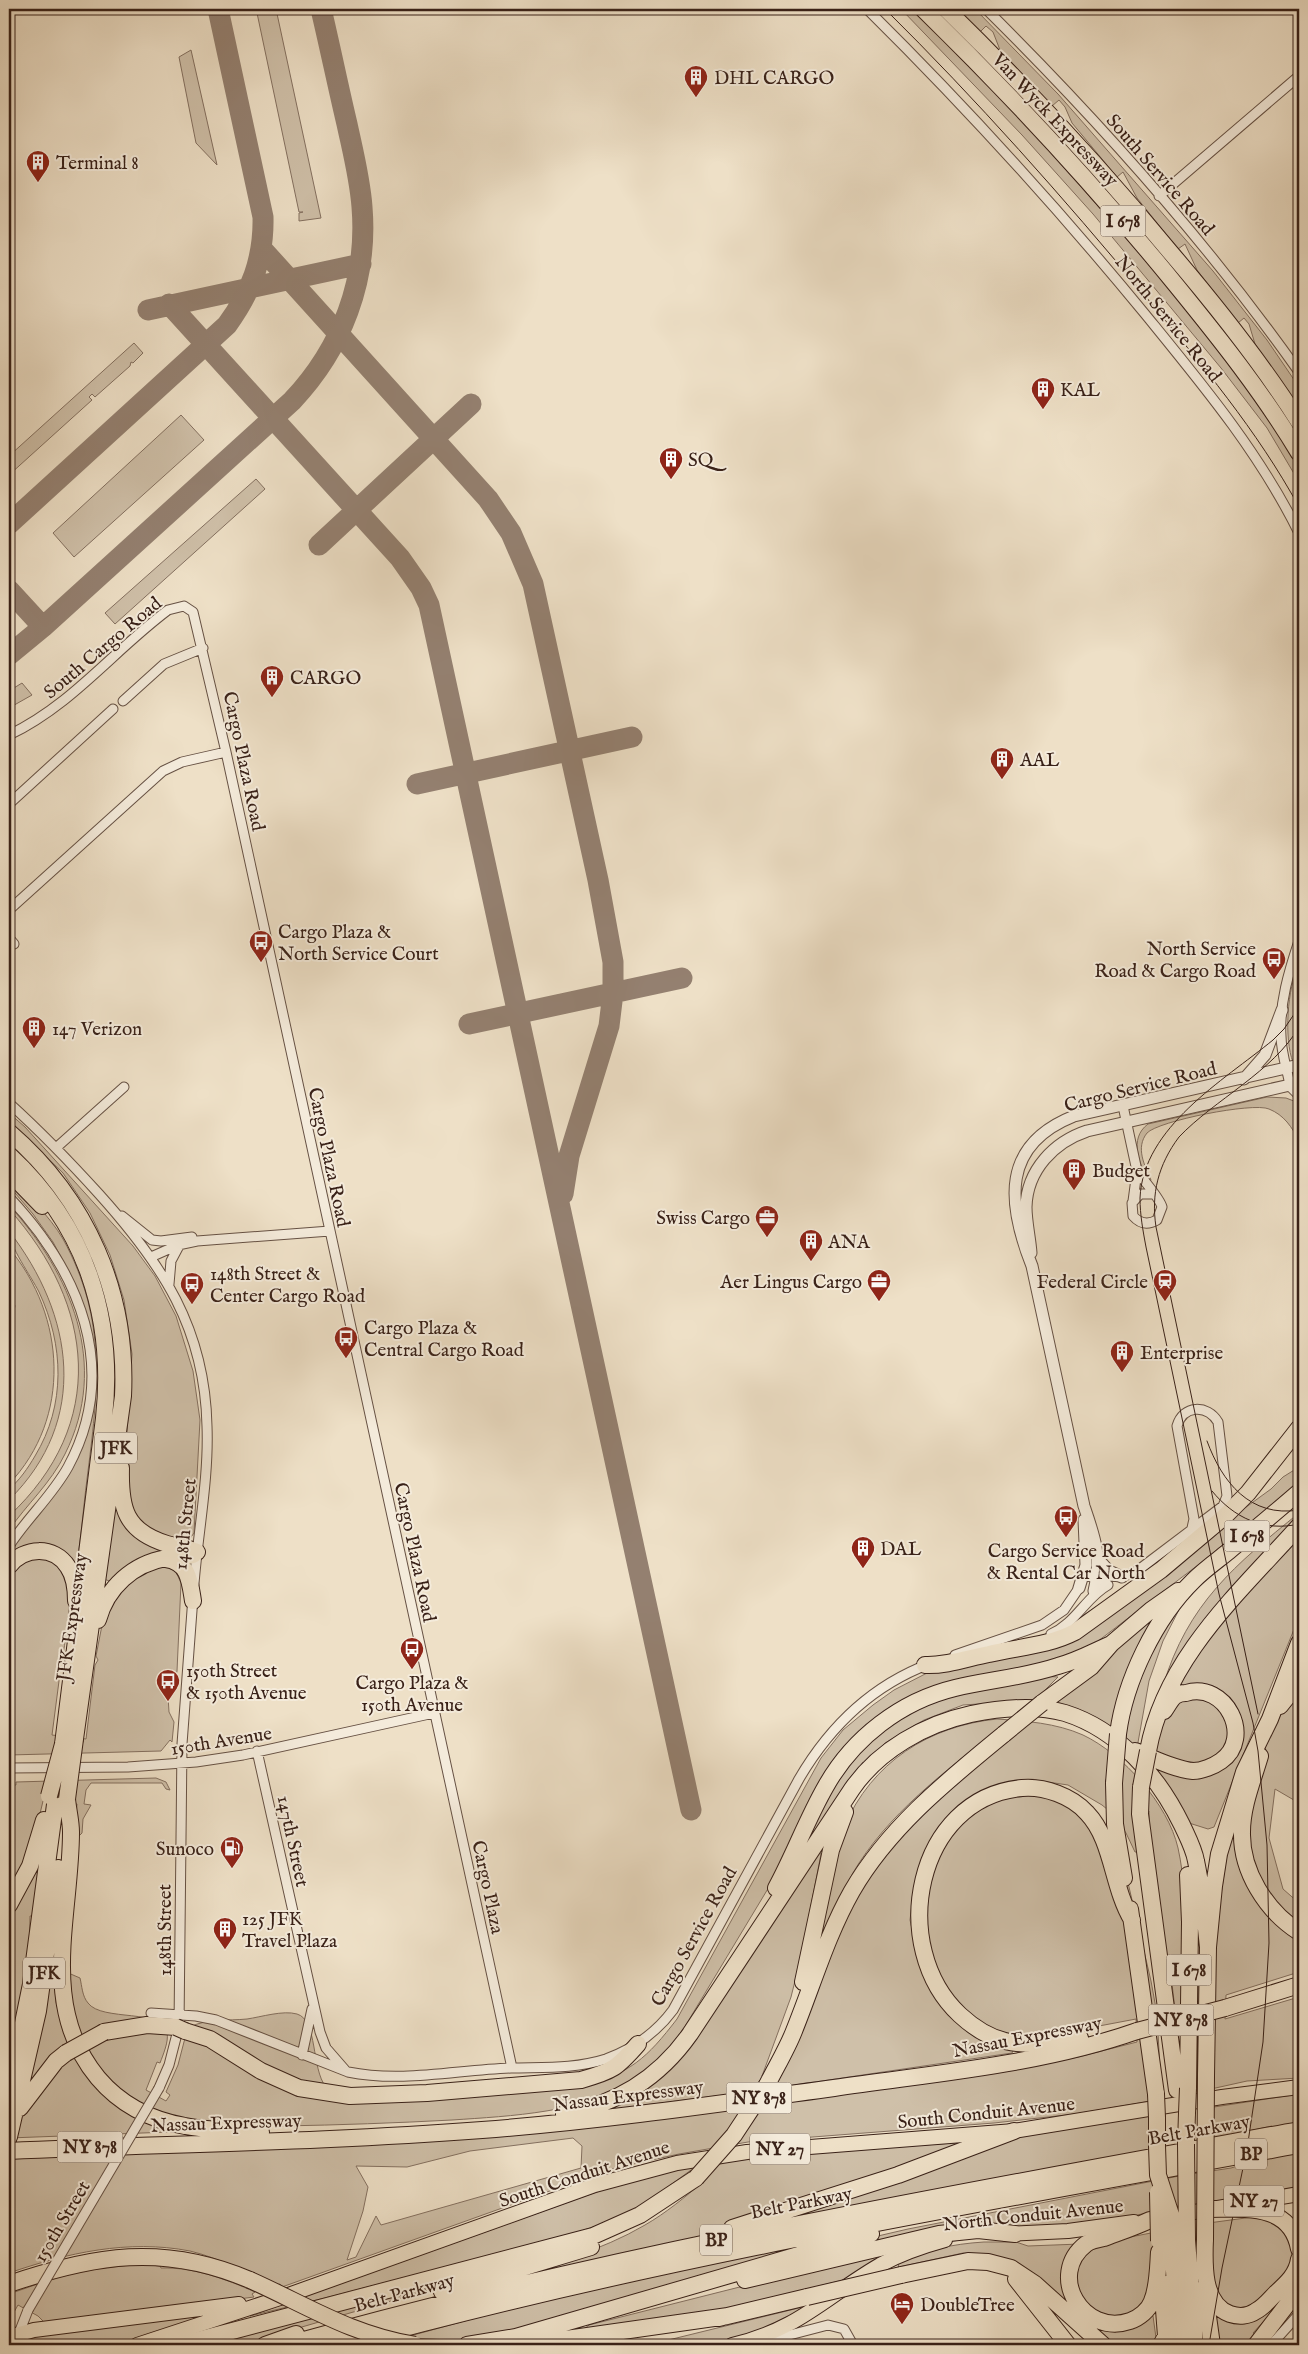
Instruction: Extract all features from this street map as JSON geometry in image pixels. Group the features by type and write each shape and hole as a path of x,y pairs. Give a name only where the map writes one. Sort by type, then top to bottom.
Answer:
{"highway":[{"name":"Van Wyck Expressway","path":"923,9 1037,125 1148,251 1236,359 1299,453"},
{"name":"Van Wyck Expressway","path":"946,9 1046,111 1157,236 1246,345 1299,422"},
{"path":"9,1124 25,1138 49,1172"},
{"name":"JFK Expressway","path":"9,1132 49,1172 74,1206 95,1242 110,1282 120,1323 123,1354 122,1396 83,1686 67,1740"},
{"name":"JFK Expressway","path":"9,1154 44,1192 74,1239 95,1291 106,1347 106,1404 67,1740"},
{"path":"9,1172 43,1207 69,1243 82,1272 106,1347"},
{"path":"120,1323 130,1359 129,1393 122,1464 123,1506 130,1522 147,1536 197,1552"},
{"path":"925,1665 941,1666 991,1653 1038,1645 1062,1639 1075,1632 1161,1570 1224,1517 1248,1493 1297,1430"},
{"name":"I 678","path":"1170,2343 1170,2243 1172,2218 1158,2175 1156,2094 1132,1920 1115,1824 1115,1738 1124,1701 1142,1655 1165,1617 1194,1580 1299,1492"},
{"path":"1183,2089 1140,1814 1141,1787 1152,1727 1168,1688 1185,1658 1208,1628 1299,1526"},
{"path":"9,1566 21,1555 39,1551 53,1554 66,1564 72,1573 75,1589 76,1650"},
{"path":"83,1686 99,1618 105,1601 116,1585 131,1572 158,1560 191,1556 197,1552"},
{"path":"158,1560 174,1561 184,1567 189,1578 193,1601"},
{"path":"265,2345 292,2335 583,2250 643,2221 669,2203 696,2178 734,2135 767,2085 793,2033 828,1940 862,1875 884,1845 915,1811 1004,1734 1091,1667 1110,1644 1151,1610 1194,1580"},
{"path":"1212,2345 1205,2300 1205,2239 1208,1947 1214,1886 1219,1854 1244,1772 1270,1719 1299,1643"},
{"path":"730,1972 780,1881 826,1785 846,1757 870,1732 901,1710 934,1694 1058,1666 1110,1644"},
{"path":"1299,1687 1288,1696 1270,1719 1245,1810 1242,1839 1250,1874 1263,1898 1299,1932"},
{"path":"478,2130 582,2110 613,2100 633,2090 661,2069 678,2051 758,1933 858,1779 875,1760 924,1730 951,1719 1008,1708 1063,1712 1174,1766 1194,1771 1214,1766 1226,1758 1235,1744 1235,1727 1230,1712 1223,1700 1209,1692 1192,1691 1175,1696 1152,1727"},
{"path":"1115,1738 1139,1760 1158,1784 1189,1841 1196,1861 1208,1947"},
{"name":"I 678","path":"1115,1738 1166,1807 1176,1825 1185,1852 1190,1888 1183,2089 1186,2184 1170,2243 1195,2345"},
{"path":"9,1905 21,1886 57,1797 67,1740"},
{"path":"767,2085 802,1987 831,1850 838,1829 846,1810 862,1785 900,1745"},
{"path":"1132,1920 1119,1894 1103,1838 1092,1818 1086,1811 1064,1797 1036,1788 1018,1789 990,1797 973,1807 956,1821 941,1840 930,1859 922,1882 918,1906 920,1938 929,1971 950,2005 978,2030 1005,2041 1022,2043 1050,2042 1137,2031"},
{"path":"57,1797 71,1831 62,1950 62,1987 65,2012 72,2036 92,2071 106,2088 136,2111 184,2126 325,2138"},
{"name":"JFK","path":"9,2092 31,1984 57,1797"},
{"name":"JFK","path":"9,2137 38,2011 57,1797"},
{"name":"Nassau Expressway","path":"9,2151 478,2130 658,2112 968,2068 1098,2045 1137,2031 1299,1986"},
{"path":"14,2116 56,2061 66,2053 104,2032 147,2025 176,2028 210,2039 261,2071 300,2088 350,2096 427,2093 581,2080 604,2074 618,2067 638,2044"},
{"name":"Belt Parkway","path":"286,2345 452,2300 674,2248 833,2216 1299,2130"},
{"path":"674,2248 773,2213 898,2175 1014,2131"},
{"path":"9,2142 172,2144"},
{"name":"Belt Parkway","path":"341,2345 463,2313 664,2266 1299,2145"},
{"path":"179,2345 592,2236 640,2215 696,2178"},
{"path":"467,2345 516,2337 861,2237 1050,2191"},
{"path":"1209,2209 1250,2209 1276,2215 1293,2230 1299,2249"},
{"path":"1150,2220 1135,2228 1086,2244 1074,2259 1069,2274 1071,2292 1080,2309 1094,2320 1108,2324 1121,2324 1143,2314 1152,2302 1170,2243"},
{"path":"645,2299 768,2275 939,2234 978,2230 1015,2234"},
{"path":"9,2284 81,2262 134,2256 191,2261 225,2270 250,2280 352,2329 377,2337 415,2345"},
{"path":"1205,2272 1209,2290 1217,2305 1229,2314 1243,2316 1256,2311 1286,2284 1296,2270 1299,2259"},
{"path":"612,2345 962,2261 994,2263 1016,2270 1030,2280 1103,2345"},
{"path":"994,2263 1024,2286 1068,2345"},
{"path":"1256,2345 1299,2289"},
{"path":"524,2345 728,2316"}],"main road":[{"name":"South Conduit Avenue","path":"136,2345 280,2298 589,2187 677,2163 747,2152 1014,2131 1222,2097 1299,2087"},
{"name":"North Conduit Avenue","path":"732,2345 764,2341 798,2321 874,2269 902,2254 949,2239 1068,2231 1150,2220 1299,2194"},
{"path":"14,2335 60,2326 280,2298"}],"street":[{"name":"North Service Road","path":"867,9 942,83 1032,181 1199,380 1257,458 1299,533"},
{"name":"South Service Road","path":"986,9 1042,66 1160,196 1238,291 1299,372"},
{"path":"1160,196 1299,76"},
{"name":"South Cargo Road","path":"9,735 38,720 68,698 168,610 180,606 191,609"},
{"name":"Cargo Plaza Road","path":"191,609 197,619 434,1713"},
{"path":"123,701 164,664 203,648"},
{"path":"9,804 113,709"},
{"path":"9,910 163,771 182,762 226,752"},
{"path":"1299,942 1288,978 1282,1010 1281,1036 1290,1085 1299,1094"},
{"path":"1244,1079 1265,1055 1282,1010"},
{"name":"Cargo Service Road","path":"1032,1266 1020,1237 1014,1198 1016,1175 1026,1151 1048,1130 1067,1119 1299,1065"},
{"name":"Cargo Service Road","path":"967,1650 987,1650 1025,1642 1054,1633 1068,1623 1089,1602 1094,1591 1102,1581 1096,1542 1084,1506 1032,1266 1027,1202 1032,1182 1042,1161 1056,1147 1075,1136 1126,1122 1290,1085"},
{"path":"57,1148 124,1087"},
{"name":"148th Street","path":"9,1103 57,1148 113,1210 151,1257 182,1310 193,1342 205,1399 207,1452 193,1601 182,1764 180,2016"},
{"path":"1122,1106 1137,1171 1131,1207 1133,1216 1142,1223 1150,1223 1156,1220 1161,1212 1161,1203 1137,1171"},
{"path":"1133,1201 1143,1193 1153,1194"},
{"path":"9,1197 42,1238 78,1301 87,1327 92,1367 87,1415 75,1452 53,1489 9,1546"},
{"path":"113,1210 152,1240 166,1241 186,1237 213,1239"},
{"path":"151,1257 181,1244 213,1239 330,1231"},
{"path":"169,1285 171,1261 181,1244"},
{"path":"1084,1575 1119,1584 1224,1506 1227,1496 1218,1422 1208,1411 1193,1409 1180,1417 1177,1426 1194,1519 1192,1528"},
{"name":"Cargo Service Road","path":"151,2013 196,2016 216,2020 348,2072 391,2078 512,2068 559,2067 595,2062 616,2055 638,2044 658,2029 680,2000 799,1779 821,1743 849,1713 872,1694 896,1678 925,1665 1042,1625 1064,1610 1079,1588 1084,1575 1086,1558 1084,1506"},
{"path":"1098,1559 1109,1571 1122,1577"},
{"path":"1089,1602 1102,1581 1109,1576 1122,1577 1137,1571"},
{"name":"150th Avenue","path":"9,1768 128,1768 182,1764 258,1751 434,1713"},
{"name":"Cargo Plaza","path":"434,1713 512,2068"},
{"name":"147th Street","path":"258,1751 313,2004 302,2055"},
{"path":"313,2004 326,2048 348,2072"},
{"name":"150th Street","path":"14,2335 159,2088 174,2051 180,2016"},
{"path":"1271,2345 1299,2314"},
{"name":"North Conduit Avenue","path":"764,2341 828,2325 844,2329 853,2345"}],"shaded area":[{"path":"265,9 276,9 321,218 299,221 299,213 303,212 299,212 257,13"},
{"path":"901,9 912,9 1014,111 1157,273 1254,396 1299,466 1299,482 1267,428 1221,368 1093,214 1022,135"},
{"path":"957,9 975,9 1058,94 1213,271 1267,340 1299,387 1299,403 1297,405 1255,344 1249,324 1244,318 1238,323 1197,270 1185,244 1178,249 1137,198 1123,172 1117,177 1072,123 1065,107 1059,100 1052,106 1000,50 993,32 986,26 980,32"},
{"path":"191,50 217,165 196,143 179,57"},
{"path":"134,343 143,353 95,397 92,394 89,397 92,400 9,475 9,456"},
{"path":"181,415 204,440 74,557 53,533"},
{"path":"256,479 265,489 115,624 105,613"},
{"path":"22,683 32,695 9,708 9,691"},
{"path":"1299,966 1299,1058 1293,1062 1288,1041 1288,1013 1292,986"},
{"path":"1267,1097 1286,1098 1299,1103 1299,1141 1283,1118 1269,1109 1245,1108 1226,1110 1168,1123 1147,1133 1143,1139 1141,1151 1151,1180 1149,1183 1139,1160 1137,1144 1138,1137 1148,1124"},
{"path":"9,1113 25,1127 133,1246 155,1276 176,1316 193,1371 200,1420 194,1533 189,1540 180,1543 142,1528 123,1495 132,1354 124,1300 110,1255 90,1213 63,1173 9,1121"},
{"path":"9,1176 45,1214 63,1239 77,1269 87,1299 93,1328 96,1357 94,1416 75,1573 58,1551 9,1558 9,1549 53,1492 85,1431 92,1341 84,1307 71,1276 53,1242 33,1214 9,1186"},
{"path":"9,1205 31,1232 50,1260 66,1290 77,1322 83,1354 84,1387 78,1420 65,1454 46,1484 9,1530 9,1516 41,1480 63,1443 75,1404 78,1364 73,1324 59,1285 38,1246 9,1209"},
{"path":"9,1231 31,1263 48,1297 59,1332 64,1367 62,1402 52,1436 35,1469 9,1500 9,1489 26,1470 45,1436 52,1416 58,1375 57,1354 47,1312 39,1292 13,1245"},
{"path":"9,1248 28,1275 42,1304 51,1335 54,1367 52,1398 44,1429 29,1458 9,1484 9,1333 15,1306 9,1287"},
{"path":"1299,1467 1299,1483 1198,1565 1081,1654 956,1683 863,1731 684,2028 650,2069 636,2080 616,2091 594,2100 547,2111 475,2118 282,2126 282,2124 256,2125 243,2123 242,2125 178,2121 135,2104 82,2051 66,1972 80,1978 84,1997 95,2009 155,2020 163,2025 167,2033 165,2048 160,2063 157,2062 146,2090 166,2101 170,2095 166,2092 178,2065 190,2027 211,2021 247,2019 285,2013 297,2014 304,2018 311,2035 321,2079 327,2088 341,2098 581,2086 625,2070 646,2054 677,2019 821,1758 843,1730 894,1690 927,1673 1035,1647 1227,1521 1271,1489 1283,1477"},
{"path":"117,1495 120,1510 180,1552 112,1582 104,1579"},
{"path":"1299,1513 1299,1617 1214,1827 1208,1829 1189,1823 1125,1741 1008,1702 963,1705 924,1720 885,1743 865,1764 863,1762 797,1857 827,1792 876,1733 940,1696 1043,1676 1058,1677 1034,1701 1185,1598 1163,1641 1149,1681 1137,1748 1151,1761 1157,1713 1163,1686 1173,1657 1186,1631 1200,1608 1234,1569"},
{"path":"44,1556 58,1563 64,1571 68,1582 69,1595 68,1624 62,1662 58,1660 59,1681 52,1735 86,1739 95,1665 98,1660 96,1656 104,1615 111,1598 142,1570 166,1566 176,1572 181,1583 177,1671 171,1697 168,1696 169,1712 174,1722 172,1742 170,1740 161,1751 9,1755 9,1574 15,1565"},
{"path":"1299,1691 1299,1803 1275,1789 1269,1838 1283,1889 1299,1903 1299,1927 1259,1884 1246,1835 1250,1801 1268,1738 1287,1701"},
{"path":"997,1719 1052,1725 1083,1735 1113,1754 1128,1768 1142,1782 1165,1814 1178,1848 1184,1894 1185,1941 1182,2034 1178,2034 1172,1984 1150,1861 1149,1811 1135,1798 1138,1852 1135,1852 1117,1820 1118,1818 1102,1805 1068,1785 1034,1780 999,1784 962,1804 933,1836 922,1859 913,1895 910,1920 919,1959 931,1989 1013,2051 1012,2053 747,2092 598,2111 672,2066 818,1852 821,1854 801,1957 791,1997 762,2076 821,1970 870,1868 1008,1722 928,1786 891,1822 874,1842 847,1883 818,1949 834,1852 856,1804 870,1784 887,1766 906,1751 926,1739 948,1730 972,1723"},
{"path":"156,1778 166,1782 170,1790 166,1789 162,1783 91,1783 86,1790 84,1804 91,1805 83,1819 82,1833 78,1837 74,1837 77,1804 43,1801 34,1839 9,1894 9,1785 16,1785 16,1782"},
{"path":"1040,1792 1097,1817 1115,1838 1125,1870 1157,2014 1161,2088 1157,2100 1075,2114 994,2123 748,2142 679,2154 611,2169 282,2287 280,2284 275,2285 212,2258 190,2251 167,2248 121,2247 98,2250 53,2259 9,2273 9,2155 263,2146 1009,2070 1078,2057 1137,2042 1136,2019 1062,2033 1011,2035 991,2031 954,2002 934,1968 922,1901 945,1840 970,1812 1004,1795","holes":["573,2138 582,2146 581,2168 381,2225 376,2216 356,2257 347,2260 363,2211 368,2187 356,2166 407,2167 470,2151"]},
{"path":"1239,1817 1242,1859 1299,1936 1299,1972 1226,1995 1225,2019 1299,1997 1299,2078 1247,2081 1202,2091 1201,2032 1228,1847"},
{"path":"33,1871 38,1872 33,1916 30,1916 27,1968 9,2054 9,1913"},
{"path":"56,1938 56,2002 65,2036 77,2060 169,2128 169,2132 9,2138"},
{"path":"1299,2094 1299,2124 1273,2129 1272,2126 1202,2141 1201,2109"},
{"path":"1157,2114 1156,2151 740,2228 502,2281 593,2250 645,2225 668,2210 703,2182 691,2170 639,2208 611,2221 569,2235 250,2316 605,2189 690,2166 790,2154 998,2140"},
{"path":"1299,2152 1299,2187 1119,2218 795,2263 865,2239 908,2229 1179,2176 1231,2168 1265,2158"},
{"path":"1253,2217 1277,2218 1296,2253 1289,2273 1277,2287 1244,2310 1226,2305 1210,2279 1201,2224"},
{"path":"1156,2232 1151,2285 1137,2314 1101,2318 1075,2293 1075,2262 1086,2250 1120,2239"},
{"path":"855,2235 509,2334 468,2341 412,2338 387,2345 377,2345 545,2299 696,2265"},
{"path":"984,2242 1016,2242 1028,2246 1080,2244 1063,2271 1100,2328 1116,2332 1117,2329 1150,2315 1153,2316 1157,2345 1109,2345 995,2256 963,2253 899,2267 897,2262 940,2248"},
{"path":"906,2245 851,2278 720,2311 579,2333 589,2325"},
{"path":"140,2264 209,2275 255,2292 252,2294 254,2297 46,2324 38,2316 18,2305 9,2321 9,2294 75,2271"},
{"path":"1299,2278 1299,2282 1253,2333 1257,2335 1250,2345 1211,2345 1210,2308 1229,2321"},
{"path":"451,2279 453,2283 240,2345 193,2345"},
{"path":"815,2304 776,2324 749,2335 721,2343 700,2346 648,2345"},
{"path":"209,2315 117,2345 30,2345 33,2335 132,2321"}],"taxiway":[{"path":"9,524 227,325 249,287 261,247 263,217 218,9"},
{"path":"9,655 43,627 292,401 325,359 338,336 356,286 361,261 362,207 356,165 321,9"},
{"path":"262,249 488,499 511,533 533,584 598,880 613,962 613,993 609,1026 569,1156 563,1194"},
{"path":"148,310 361,264"},
{"path":"169,304 400,558 421,588 429,605 691,1810"},
{"path":"319,545 471,404"},
{"path":"9,590 43,627"},
{"path":"417,784 632,737"},
{"path":"469,1024 682,978"}],"tram line":[{"path":"885,9 953,78 1019,150 1146,297 1247,424 1299,507"},
{"path":"1209,2345 1222,2268 1247,2149 1263,2042 1269,1943 1267,1845 1258,1751 1253,1723 1219,1594 1146,1247 1140,1198 1145,1173 1155,1149 1170,1128 1210,1089 1273,1040 1284,1029 1299,1007"},
{"path":"1258,1714 1156,1227 1155,1203 1161,1169 1179,1137 1193,1123 1275,1058 1299,1027"},
{"path":"1207,1441 1221,1470 1240,1494 1266,1508 1282,1511 1299,1510"},
{"path":"1212,1491 1230,1509 1251,1521 1274,1526 1299,1524"}],"place":[{"name":"DHL CARGO","path":"696,98"},
{"name":"Terminal 8","path":"38,183"},
{"name":"KAL","path":"1043,410"},
{"name":"SQ","path":"671,480"},
{"name":"CARGO","path":"272,698"},
{"name":"AAL","path":"1002,780"},
{"name":"Cargo Plaza & North Service Court","path":"261,963"},
{"name":"North Service Road & Cargo Road","path":"1274,980"},
{"name":"147 Verizon","path":"34,1049"},
{"name":"Budget","path":"1074,1191"},
{"name":"Swiss Cargo","path":"767,1238"},
{"name":"ANA","path":"811,1262"},
{"name":"Aer Lingus Cargo","path":"879,1302"},
{"name":"Federal Circle","path":"1165,1302"},
{"name":"148th Street & Center Cargo Road","path":"192,1305"},
{"name":"Cargo Plaza & Central Cargo Road","path":"346,1359"},
{"name":"Enterprise","path":"1122,1373"},
{"name":"Cargo Service Road & Rental Car North","path":"1066,1538"},
{"name":"DAL","path":"863,1569"},
{"name":"Cargo Plaza & 150th Avenue","path":"412,1670"},
{"name":"150th Street & 150th Avenue","path":"168,1702"},
{"name":"Sunoco","path":"232,1869"},
{"name":"125 JFK Travel Plaza","path":"225,1950"},
{"name":"DoubleTree","path":"902,2325"}]}
